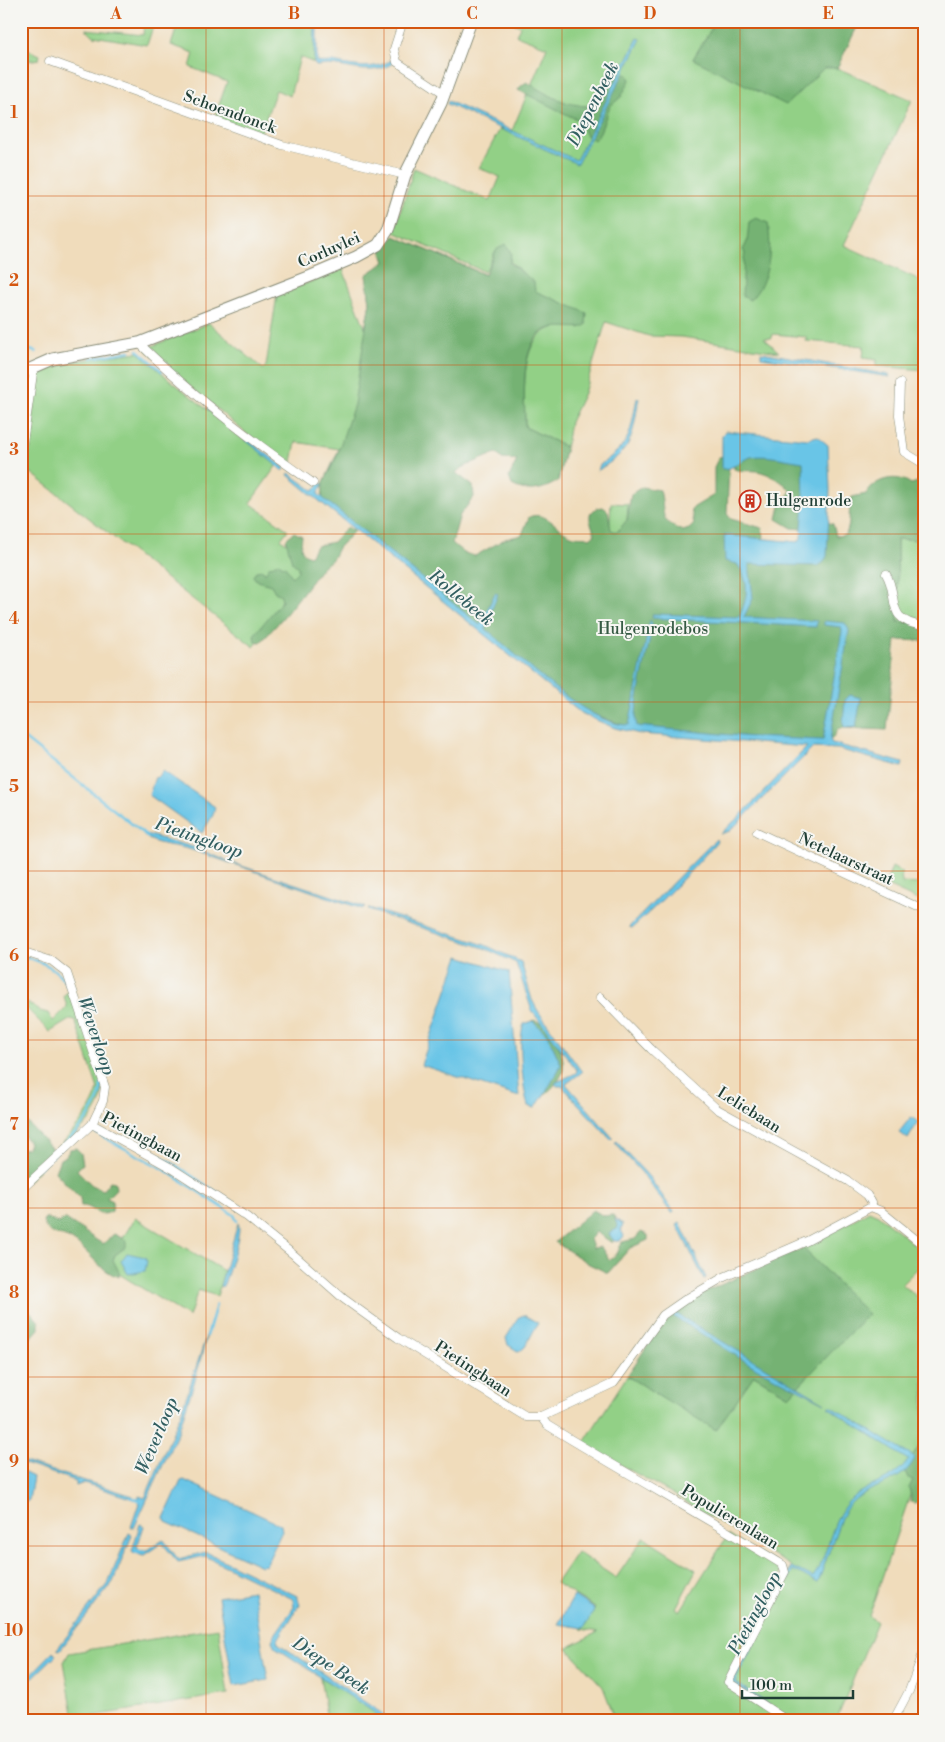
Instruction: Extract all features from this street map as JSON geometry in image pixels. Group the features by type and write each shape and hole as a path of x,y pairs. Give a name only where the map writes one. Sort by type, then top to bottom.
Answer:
{"street":[{"path":"403,21 394,49 396,62 445,94"},
{"name":"Corluylei","path":"21,373 53,359 139,344 310,276 373,248 388,230 405,175 445,94 472,21"},
{"name":"Schoendonck","path":"50,61 282,145 405,175"},
{"path":"139,344 160,364 252,439 313,483"},
{"path":"21,456 34,367"},
{"path":"900,383 899,415 904,452 924,464"},
{"path":"886,574 890,580 896,611 903,619 924,626"},
{"name":"Netelaarstraat","path":"757,832 924,910"},
{"path":"21,951 60,966 71,981 105,1087 103,1101 92,1124"},
{"name":"Leliebaan","path":"600,996 651,1049 717,1109 848,1181 867,1195 872,1203 871,1207"},
{"name":"Pietingbaan","path":"21,1190 92,1124 173,1169 247,1217 294,1254 344,1299 398,1338 515,1412 526,1417 542,1417"},
{"path":"542,1417 614,1383 660,1319 672,1308 724,1277 807,1241 871,1207 881,1211 924,1246"},
{"name":"Populierenlaan","path":"542,1417 547,1425 601,1458 675,1499 782,1565 785,1572 728,1682 785,1719"},
{"path":"893,1721 909,1691 924,1651"}],"green space":[{"path":"22,21 29,22 22,47 40,55 39,59 21,62"},
{"path":"144,21 155,21 147,45 94,36 86,29 143,35"},
{"path":"179,21 304,21 315,27 314,63 300,57 290,96 276,90 260,135 214,119 227,82 190,67 194,53 171,45"},
{"path":"509,21 716,21 693,59 837,68 912,100 844,245 924,282 924,370 877,366 877,360 863,358 864,346 806,341 806,337 773,334 772,338 764,338 779,352 682,337 649,336 606,322 584,393 570,422 566,447 525,427 525,374 528,357 534,343 544,332 559,327 580,328 535,291 521,271 496,250 485,272 394,232 414,168 490,201 500,177 479,168 500,129 511,133 547,47 516,35 520,26"},
{"path":"716,21 807,21 820,28 824,21 860,21 837,68 824,68 786,105 693,59"},
{"path":"610,70 628,75 630,80 621,97 610,106 600,132 594,140 584,133 582,122 518,90 527,82 556,98 573,104 589,106 598,87 606,88 608,84 605,78"},
{"path":"756,218 768,223 770,244 766,274 757,292 750,300 742,296 745,253 743,250 747,242 749,222"},
{"path":"394,236 531,294 323,484 339,449 296,442 291,466 253,439 145,349 209,323 263,369 266,366 277,295 343,269 365,328 370,302 366,275 385,262 381,249"},
{"name":"Hulgenrodebos","path":"394,236 485,275 496,250 506,244 511,253 510,263 534,282 535,291 587,313 586,325 583,327 552,328 538,335 532,345 525,372 525,427 566,447 558,481 542,489 518,488 512,485 509,477 517,460 502,459 496,453 459,470 456,473 473,486 474,497 460,515 452,543 464,553 475,556 505,539 522,535 529,517 535,516 546,518 571,535 590,538 595,534 590,521 590,514 596,508 603,507 608,511 611,530 617,532 627,520 631,494 642,487 660,490 666,520 669,524 683,531 689,529 694,524 691,509 714,495 714,467 719,457 726,456 729,463 727,514 731,519 762,528 764,536 762,541 780,559 824,521 833,524 836,536 845,535 848,527 852,497 866,494 880,481 893,478 911,484 924,480 924,540 897,539 898,622 924,623 924,641 896,640 887,730 839,728 832,739 826,742 633,729 574,707 322,500 323,484 336,458 354,404 370,302 366,275 385,262 381,249"},
{"path":"138,352 277,465 250,503 288,530 281,539 319,568 254,647 25,468 38,373 54,364"},
{"path":"739,452 805,460 811,469 804,529 792,528 777,519 780,506 791,491 784,484 762,472 734,469 734,458"},
{"path":"611,503 628,504 626,538 609,536"},
{"path":"347,527 354,531 338,548 332,560 321,568 261,642 255,641 254,635 282,601 281,595 275,592 271,585 257,581 253,576 256,571 263,570 265,573 269,567 278,563 286,567 292,577 298,571 298,567 292,562 286,539 294,532 302,536 302,551 310,556 316,546 333,542"},
{"path":"897,539 924,540 924,623 898,622"},
{"path":"892,867 901,872 902,883 924,884 924,903 885,885"},
{"path":"68,991 71,992 96,1059 100,1073 102,1095 95,1112 89,1120 55,1155 53,1153 91,1107 98,1089 75,1020 71,1019 50,1032 21,1003 21,998 40,1011 48,1013 53,1021 67,1007 64,996"},
{"path":"533,1020 546,1027 551,1033 560,1048 562,1056 563,1070 561,1077 545,1094 542,1093 531,1025"},
{"path":"21,1116 53,1150 53,1156 27,1182 21,1181 21,1149 27,1148 29,1143 25,1137 21,1136"},
{"path":"76,1148 81,1153 83,1164 77,1170 92,1185 103,1190 110,1181 115,1182 116,1189 107,1198 113,1201 112,1211 103,1214 81,1206 80,1198 55,1172 60,1159 66,1156 70,1149"},
{"path":"593,1210 604,1216 613,1215 620,1227 612,1243 596,1232 590,1239 593,1248 601,1247 609,1260 617,1254 622,1242 635,1239 641,1232 648,1235 648,1240 630,1248 608,1273 589,1264 555,1242"},
{"path":"869,1211 878,1215 924,1252 924,1262 902,1284 922,1301 924,1299 924,1454 869,1616 877,1622 836,1721 793,1721 731,1681 791,1566 673,1494 583,1444 627,1376 715,1429 754,1375 789,1396 867,1314 803,1248"},
{"path":"47,1218 59,1223 64,1219 103,1244 114,1234 126,1240 126,1247 115,1255 113,1260 119,1272 119,1277 106,1270 70,1239 51,1233 43,1221"},
{"path":"135,1218 224,1271 217,1296 198,1290 189,1317 106,1266"},
{"path":"803,1248 868,1314 789,1396 754,1375 716,1430 627,1376 667,1316 698,1295"},
{"path":"26,1306 39,1322 39,1329 30,1339 21,1344 21,1330 24,1330 28,1324 21,1316 21,1307"},
{"path":"924,1437 924,1494 922,1499 915,1503 910,1502 909,1488 913,1480 908,1478 904,1469"},
{"path":"728,1535 778,1565 781,1572 727,1677 786,1721 616,1721 603,1687 567,1648 598,1632 581,1629 595,1608 556,1583 577,1552 616,1578 644,1537 696,1570 676,1608 680,1611"},
{"path":"218,1628 228,1694 74,1719 64,1662 69,1653"},
{"path":"320,1677 391,1721 327,1721"}],"water":[{"path":"315,21 317,21 317,62 333,62 362,67 377,66 392,60 393,63 385,67 369,70 328,65 316,66 314,63"},
{"path":"638,38 641,39 577,164 447,104 448,101 576,160"},
{"path":"761,352 889,375 890,377 761,357"},
{"path":"637,398 639,398 635,424 629,442 618,456 597,471 600,465 619,450 628,437"},
{"path":"206,407 284,467 285,469 283,471"},
{"path":"725,431 808,439 817,436 828,445 830,490 827,556 823,563 817,566 749,564 753,598 744,617 817,621 816,627 652,618 653,614 739,617 746,596 746,583 737,564 725,561 724,535 798,542 801,538 804,505 803,462 757,456 747,458 730,468 722,469 722,436"},
{"path":"289,473 314,491 320,483 323,484 318,494 480,625 495,593 498,594 486,629 554,688 594,714 612,722 629,725 650,620 652,623 651,633 639,693 637,726 753,737 823,740 842,631 841,627 824,625 824,621 845,623 849,630 830,740 832,743 903,763 902,767 838,749 813,748 730,831 720,834 807,747 640,734 615,728 582,714 307,491 288,475"},
{"path":"850,695 861,698 856,727 845,728 843,724 845,700"},
{"path":"163,771 215,807 213,815 202,833 149,795 155,777"},
{"path":"145,834 193,847 230,862 365,907 363,909 186,848 161,844 144,836"},
{"path":"716,839 717,841 676,886 632,928 629,927"},
{"path":"369,908 485,945 521,962 532,1000 538,1011 582,1072 566,1084 613,1138 611,1140 562,1086 557,1086 555,1083 576,1073 577,1070 532,1011 516,963 484,948 368,910"},
{"path":"459,956 509,972 519,1097 421,1065"},
{"path":"533,1021 547,1034 561,1064 535,1108 528,1106 524,1088 521,1052 524,1024"},
{"path":"911,1117 918,1122 908,1139 899,1132"},
{"path":"616,1141 649,1177 674,1212 672,1214 642,1173 615,1143"},
{"path":"615,1219 623,1224 621,1230 624,1236 620,1241 614,1241 609,1234 618,1228"},
{"path":"238,1223 237,1244 223,1287 220,1286"},
{"path":"680,1223 706,1278 704,1279 677,1225"},
{"path":"127,1253 145,1257 147,1261 145,1271 128,1274 121,1261"},
{"path":"675,1313 825,1403 756,1368 673,1316"},
{"path":"524,1315 538,1323 525,1347 519,1352 508,1345 506,1338 519,1317"},
{"path":"207,1334 195,1380 178,1432 134,1528 131,1527 139,1503 139,1496 145,1498 181,1413"},
{"path":"831,1406 915,1458 910,1467 895,1479 859,1496 849,1505 841,1518 818,1583 793,1570 738,1675 735,1682 786,1716 733,1684 732,1680 791,1567 813,1577 823,1559 837,1519 849,1501 863,1490 896,1473 908,1460 828,1407"},
{"path":"21,1461 133,1496 133,1499 84,1483 76,1486 76,1481 21,1463"},
{"path":"21,1471 33,1477 29,1500 21,1506"},
{"path":"184,1480 281,1525 282,1531 266,1565 261,1566 166,1522 164,1518 181,1481"},
{"path":"140,1524 144,1526 137,1547 141,1550 147,1550 163,1539 178,1559 206,1552 297,1596 300,1604 277,1641 279,1644 393,1721 387,1721 275,1647 272,1641 294,1607 293,1599 205,1556 178,1562 162,1543 144,1555 134,1553 132,1551"},
{"path":"129,1533 132,1535 113,1582 60,1650 57,1649 108,1583"},
{"path":"253,1591 268,1680 234,1686 218,1597"},
{"path":"574,1596 593,1608 594,1611 584,1628 558,1624"},
{"path":"53,1652 56,1655 21,1689 21,1685"}],"waterway":[{"name":"Rollebeek","path":"21,347 36,352"},
{"name":"Rollebeek","path":"138,350 162,371"},
{"name":"Rollebeek","path":"91,358 130,351"},
{"name":"Pietingloop","path":"21,736 147,836"},
{"name":"Weverloop","path":"21,955 48,966 59,974 68,986"},
{"name":"Weverloop","path":"39,1168 68,1141 87,1119 95,1107 101,1084"},
{"name":"Weverloop","path":"92,1131 165,1170 234,1215 237,1221"},
{"path":"130,1141 166,1159 241,1208"},
{"name":"Weverloop","path":"207,1336 216,1305"},
{"path":"130,1497 141,1501"}],"place":[{"name":"Hulgenrode","path":"750,501"}],"water label":[{"name":"Diepenbeek","path":"593,104"},
{"name":"Diepe Beek","path":"331,1666"}]}
